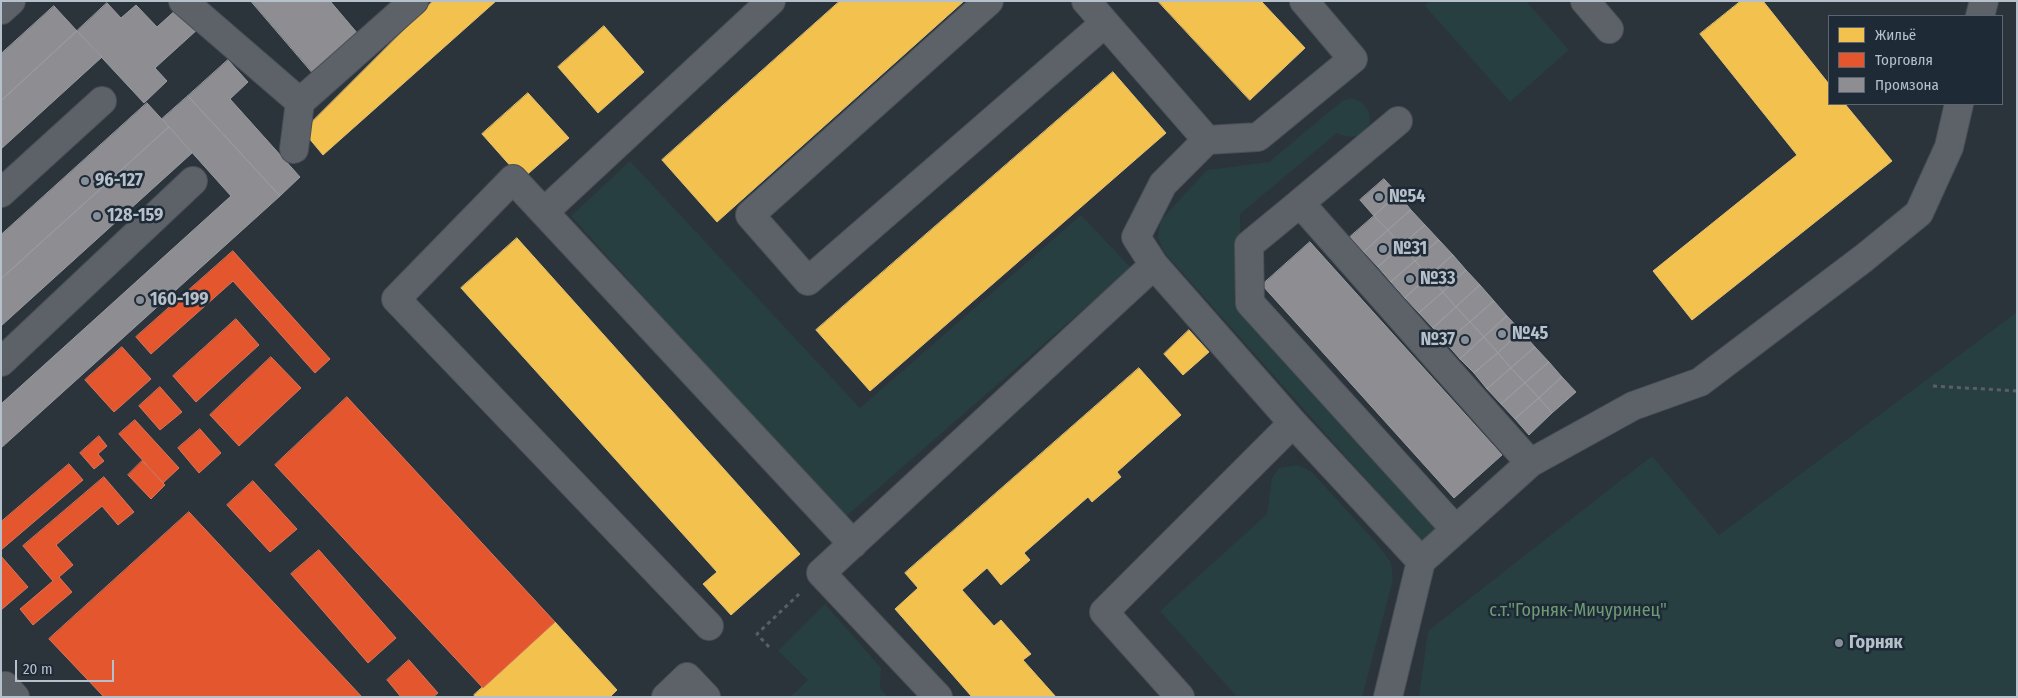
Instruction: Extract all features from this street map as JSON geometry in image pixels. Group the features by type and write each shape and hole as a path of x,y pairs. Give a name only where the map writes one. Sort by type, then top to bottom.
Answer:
{"street":[{"path":"1,10 11,1"},
{"path":"183,1 300,102"},
{"path":"294,149 300,102 414,1"},
{"path":"544,212 771,1"},
{"path":"989,1 750,215 808,282 1105,23"},
{"path":"1086,1 1207,140"},
{"path":"1304,1 1353,59 1258,137 1207,140 1163,184 1136,237 1154,265 1292,423 1421,561"},
{"path":"1585,1 1609,29"},
{"path":"1980,15 1984,1"},
{"path":"1,194 102,101"},
{"path":"1388,697 1421,561 1530,463 1633,406 1700,382 1864,258 1919,213 1949,147 1959,105"},
{"path":"1398,121 1249,245 1250,302 1456,530"},
{"path":"709,626 396,299 513,179 853,544"},
{"path":"1,362 193,182"},
{"path":"1300,203 1530,463"},
{"path":"938,697 821,573 1154,265"},
{"path":"1180,697 1104,612 1292,423"},
{"path":"666,697 687,677 706,697"},
{"path":"1,690 5,686 15,697"}],"path":[{"path":"1934,386 2017,391"},
{"path":"769,647 757,634 821,573"}],"green space":[{"path":"1430,1 1526,1 1569,50 1510,102 1425,6"},
{"path":"1352,98 1362,103 1368,110 1369,125 1364,132 1357,136 1348,137 1337,133 1240,214 1241,305 1437,523 1437,533 1429,540 1420,540 1163,251 1158,237 1161,220 1207,170 1269,162 1342,101"},
{"path":"630,161 860,408 1081,215 1131,268 843,519 571,216"},
{"name":"с.т.\"Горняк-Мичуринец\"","path":"2017,312 2017,697 1419,697 1428,631 1652,456 1719,535"},
{"path":"1298,465 1312,472 1380,547 1391,563 1393,580 1362,697 1237,697 1160,611 1267,514 1272,478 1279,468"},
{"path":"825,604 881,668 880,688 888,697 790,697 808,680 778,651"}],"building: Жильё":[{"path":"433,1 496,1 323,155 303,131"},
{"path":"840,1 964,1 717,222 662,160"},
{"path":"1158,1 1261,1 1305,48 1250,100"},
{"path":"1741,1 1763,1 1828,83 1828,105 1846,105 1892,161 1692,320 1653,271 1797,155 1700,34"},
{"path":"604,26 644,72 598,113 558,67"},
{"path":"1113,72 1166,133 870,391 816,330"},
{"path":"528,93 569,138 522,179 482,134"},
{"path":"517,238 800,554 731,615 703,584 717,572 461,288"},
{"path":"1189,330 1209,352 1183,375 1164,354"},
{"path":"1139,368 1181,415 1117,472 1121,477 1092,502 1088,497 1024,553 1030,560 1001,585 987,568 962,590 994,626 1001,620 1031,654 1023,660 1056,697 972,697 895,609 918,588 905,573"},
{"path":"555,622 617,690 610,697 475,697 474,695"}],"building: Торговля":[{"path":"233,251 330,359 315,373 233,281 151,354 136,337"},
{"path":"236,319 259,345 196,402 173,376"},
{"path":"122,347 151,379 114,412 85,380"},
{"path":"271,357 301,388 239,446 210,415"},
{"path":"160,387 182,412 160,430 139,406"},
{"path":"347,397 555,622 483,688 275,465"},
{"path":"135,420 179,468 163,483 119,434"},
{"path":"200,429 221,453 199,473 178,448"},
{"path":"99,436 107,446 98,454 104,461 94,469 80,453"},
{"path":"142,461 165,485 151,499 128,475"},
{"path":"69,464 83,480 1,550 1,522"},
{"path":"104,477 134,512 118,525 102,506 56,545 73,565 59,577 72,592 33,625 20,609 53,581 23,546"},
{"path":"253,481 297,529 270,552 227,505"},
{"path":"189,512 362,697 104,697 49,639"},
{"path":"319,550 396,638 368,663 291,574"},
{"path":"1,556 28,587 1,610"},
{"path":"409,660 438,693 433,697 401,697 387,680"}],"building: Промзона":[{"path":"251,1 330,1 358,34 312,72"},
{"path":"107,3 121,18 136,5 157,27 178,8 198,29 155,68 167,81 144,103 77,31"},
{"path":"54,6 77,31 1,101 1,54"},
{"path":"77,31 102,57 1,149 1,101"},
{"path":"228,60 248,82 230,99 300,177 280,196 188,96"},
{"name":"160-199","path":"188,96 280,196 1,448 1,404 231,196 162,119"},
{"name":"96-127","path":"147,103 169,127 1,279 1,235"},
{"name":"128-159","path":"169,127 192,153 1,326 1,279"},
{"name":"№54","path":"1384,179 1398,194 1374,216 1360,200"},
{"path":"1398,194 1411,210 1388,230 1374,216"},
{"path":"1411,210 1425,225 1401,246 1388,230"},
{"path":"1374,216 1388,230 1364,252 1350,237"},
{"path":"1425,225 1439,240 1415,261 1401,246"},
{"name":"№31","path":"1388,230 1401,246 1378,267 1364,252"},
{"path":"1439,240 1453,255 1429,276 1415,261"},
{"path":"1310,242 1502,455 1454,498 1262,285"},
{"path":"1401,246 1415,261 1391,282 1378,267"},
{"path":"1453,255 1466,270 1443,292 1429,276"},
{"name":"№33","path":"1415,261 1429,276 1405,298 1391,282"},
{"path":"1466,270 1480,285 1456,307 1443,292"},
{"path":"1429,276 1443,292 1419,313 1405,298"},
{"path":"1480,285 1494,301 1470,322 1456,307"},
{"path":"1443,292 1456,307 1433,328 1419,313"},
{"path":"1494,301 1507,316 1484,337 1470,322"},
{"path":"1456,307 1470,322 1446,343 1433,328"},
{"name":"№45","path":"1507,316 1521,331 1498,353 1484,337"},
{"name":"№37","path":"1470,322 1484,337 1460,359 1446,343"},
{"path":"1521,331 1535,347 1511,368 1498,353"},
{"path":"1484,337 1498,353 1474,373 1460,359"},
{"path":"1535,347 1549,362 1525,383 1511,368"},
{"path":"1498,353 1511,368 1487,389 1474,373"},
{"path":"1549,362 1562,377 1539,398 1525,383"},
{"path":"1511,368 1525,383 1501,404 1487,389"},
{"path":"1562,377 1576,392 1552,413 1539,398"},
{"path":"1525,383 1539,398 1515,419 1501,404"},
{"path":"1539,398 1552,413 1529,435 1515,419"}],"place":[{"name":"96-127","path":"85,181"},
{"name":"№54","path":"1379,197"},
{"name":"128-159","path":"97,216"},
{"name":"№31","path":"1383,249"},
{"name":"№33","path":"1410,279"},
{"name":"160-199","path":"140,300"},
{"name":"№45","path":"1502,334"},
{"name":"№37","path":"1465,340"},
{"name":"Горняк","path":"1839,643"}]}
